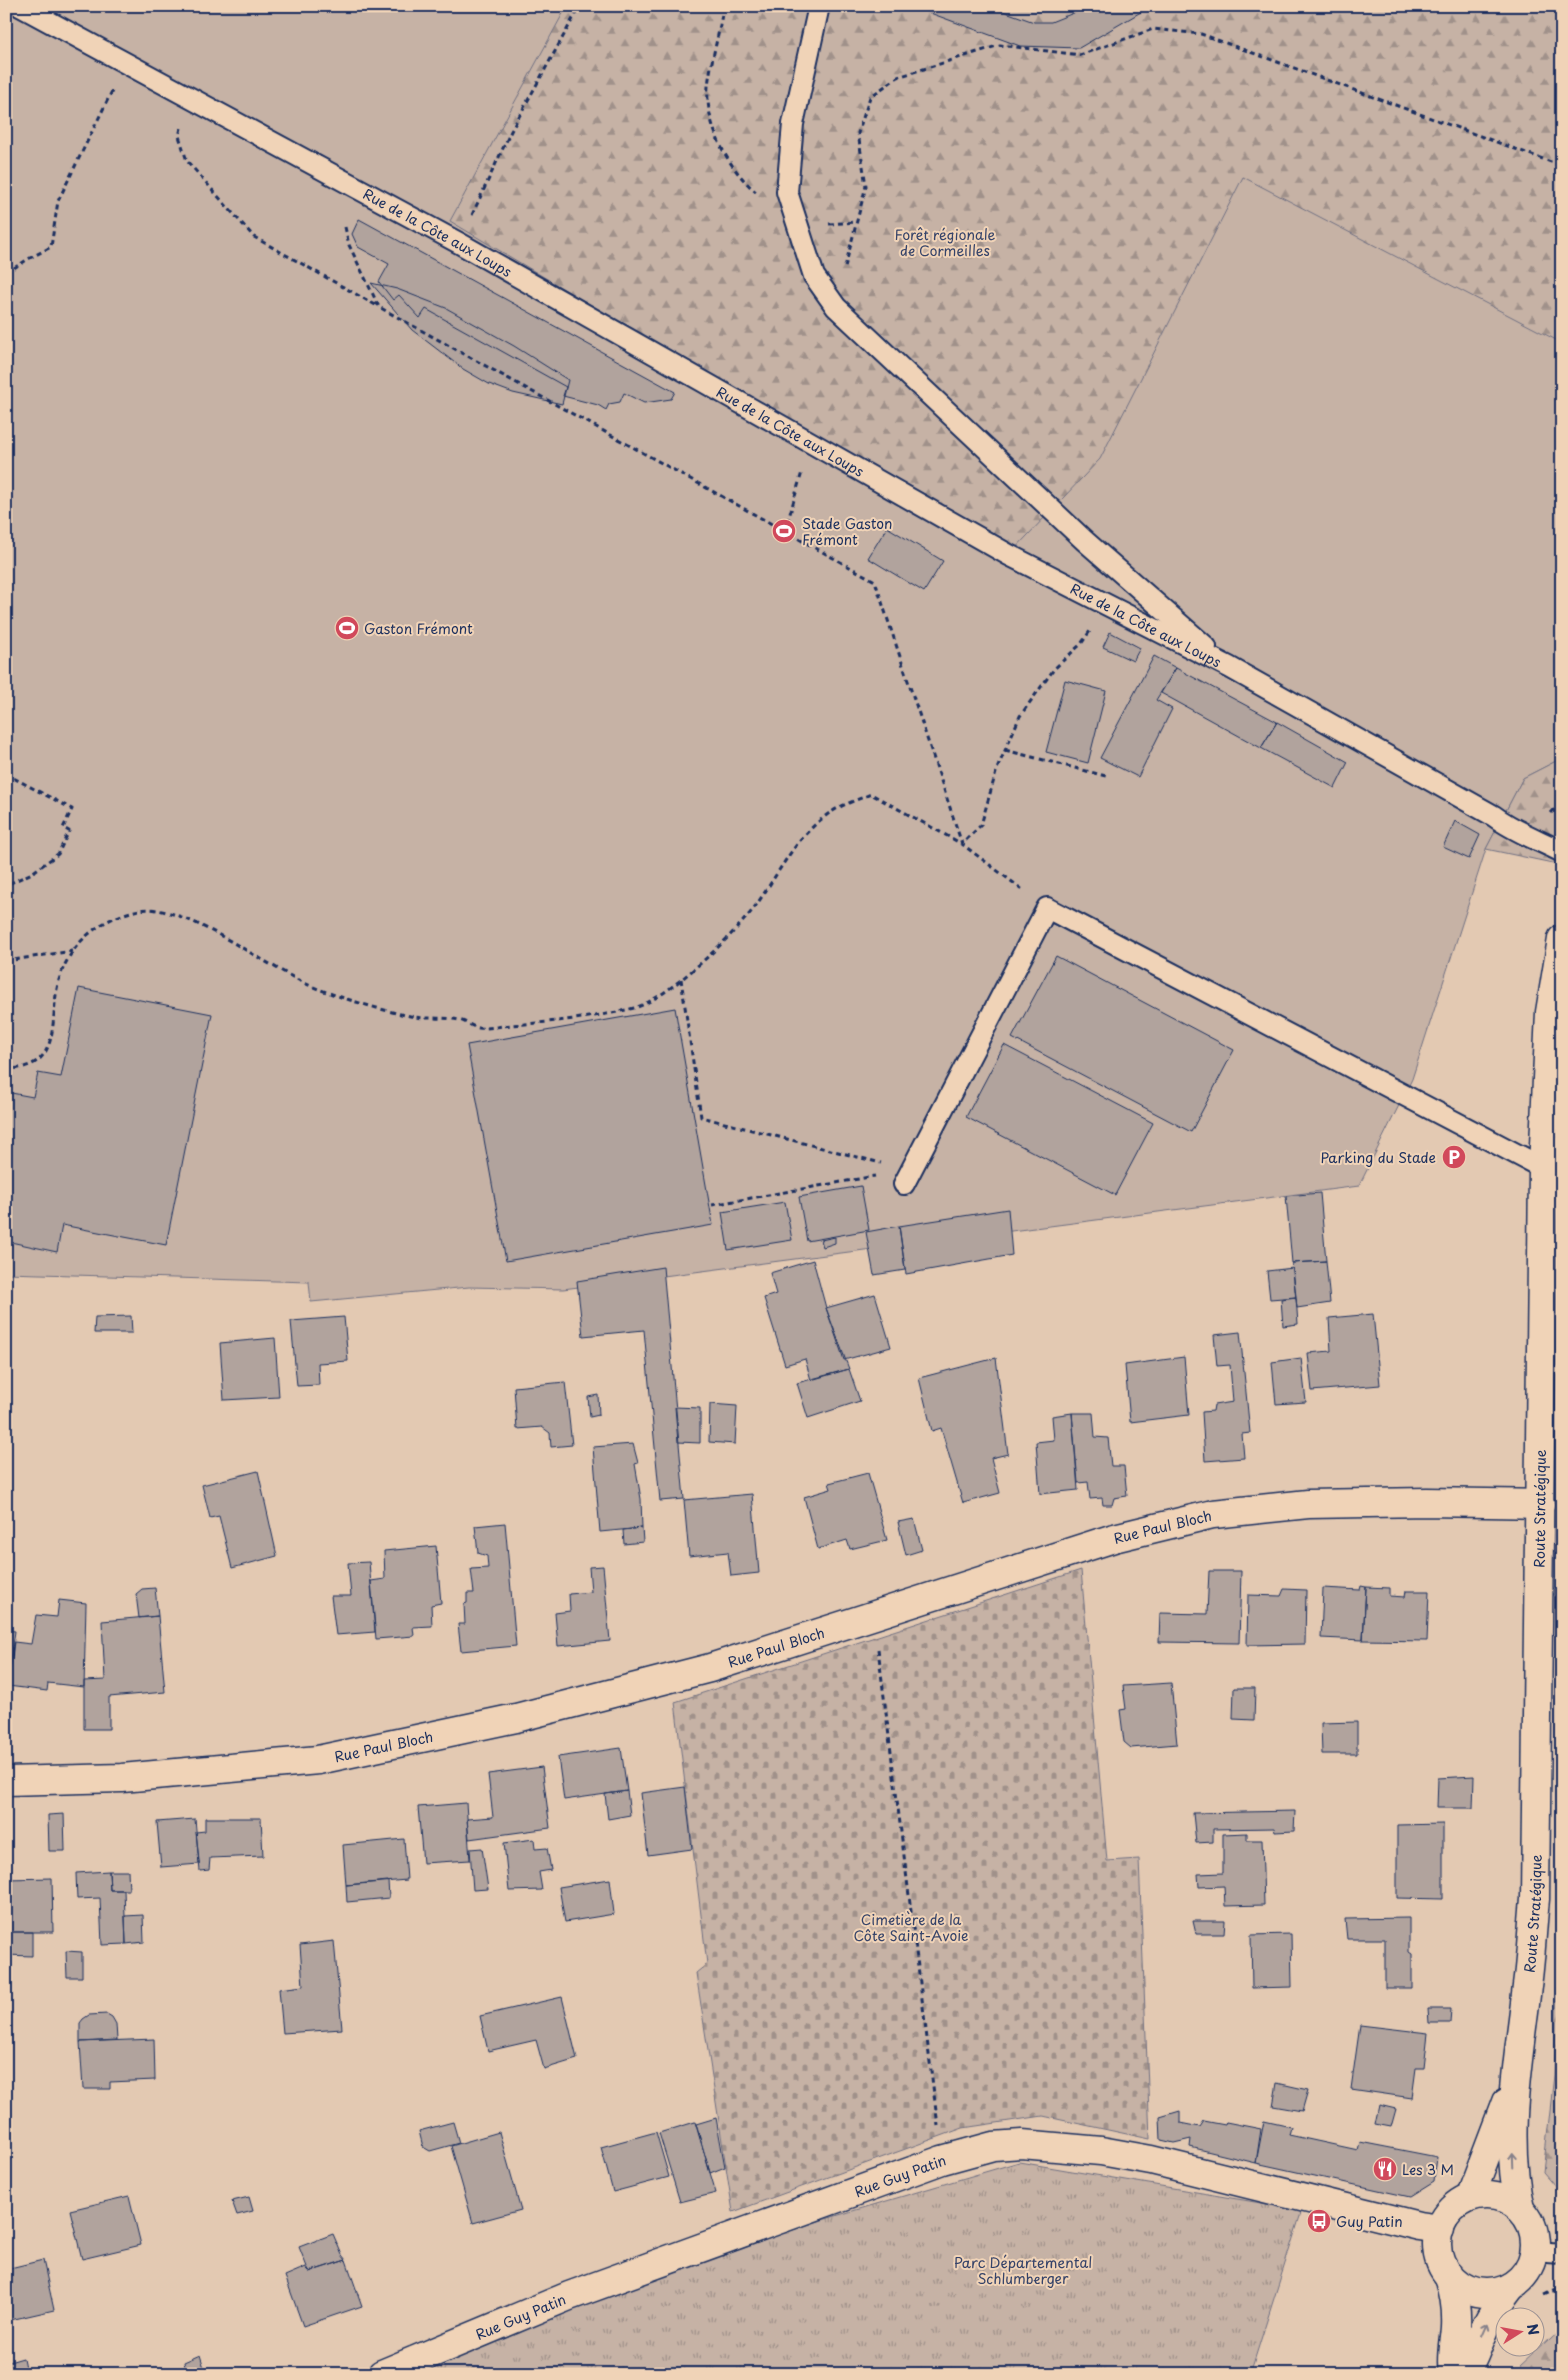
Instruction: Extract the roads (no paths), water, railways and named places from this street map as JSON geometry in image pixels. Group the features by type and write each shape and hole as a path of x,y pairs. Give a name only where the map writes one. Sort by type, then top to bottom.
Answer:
{"street":[{"name":"Route Stratégique","path":"1520,2208 1512,2162 1515,2077 1527,1985 1535,1899 1543,1168 1550,1012 1557,956 1562,939"},
{"name":"Rue Paul Bloch","path":"6,1781 122,1778 318,1760 516,1718 700,1670 1114,1538 1213,1514 1308,1504 1427,1502 1540,1504"},
{"name":"Route Stratégique","path":"1470,2197 1515,2077"},
{"name":"Rue Guy Patin","path":"382,2374 569,2296 942,2160 993,2146 1022,2144 1101,2151 1151,2160 1419,2226 1440,2229"},
{"path":"1454,2374 1452,2362 1457,2323 1455,2298 1449,2276 1439,2258 1437,2243 1440,2229 1451,2210 1470,2197 1482,2194 1495,2195 1507,2199 1526,2215 1532,2226 1535,2252 1530,2266 1522,2278 1511,2287 1498,2304 1484,2330 1472,2363 1464,2374"},
{"path":"1449,2276 1468,2289 1482,2293 1497,2292 1511,2287"}],"lane":[{"name":"Rue de la Côte aux Loups","path":"20,6 458,243 1009,555 1229,667 1494,816 1511,829 1536,838 1562,852"},
{"path":"819,6 793,124 787,192 814,276 836,307 1085,541 1229,667"},
{"path":"907,1177 1047,908 1543,1168"},
{"path":"1535,2252 1562,2254"}],"place":[{"name":"Stade Gaston Frémont","path":"784,531"},
{"name":"Gaston Frémont","path":"347,628"},
{"name":"Parking du Stade","path":"1454,1157"},
{"name":"Les 3 M","path":"1385,2169"},
{"name":"Guy Patin","path":"1319,2221"}],"park label":[{"name":"Forêt régionale de Cormeilles","path":"945,242"},
{"name":"Cimetière de la Côte Saint-Avoie","path":"911,1928"},
{"name":"Parc Départemental Schlumberger","path":"1023,2270"}]}
